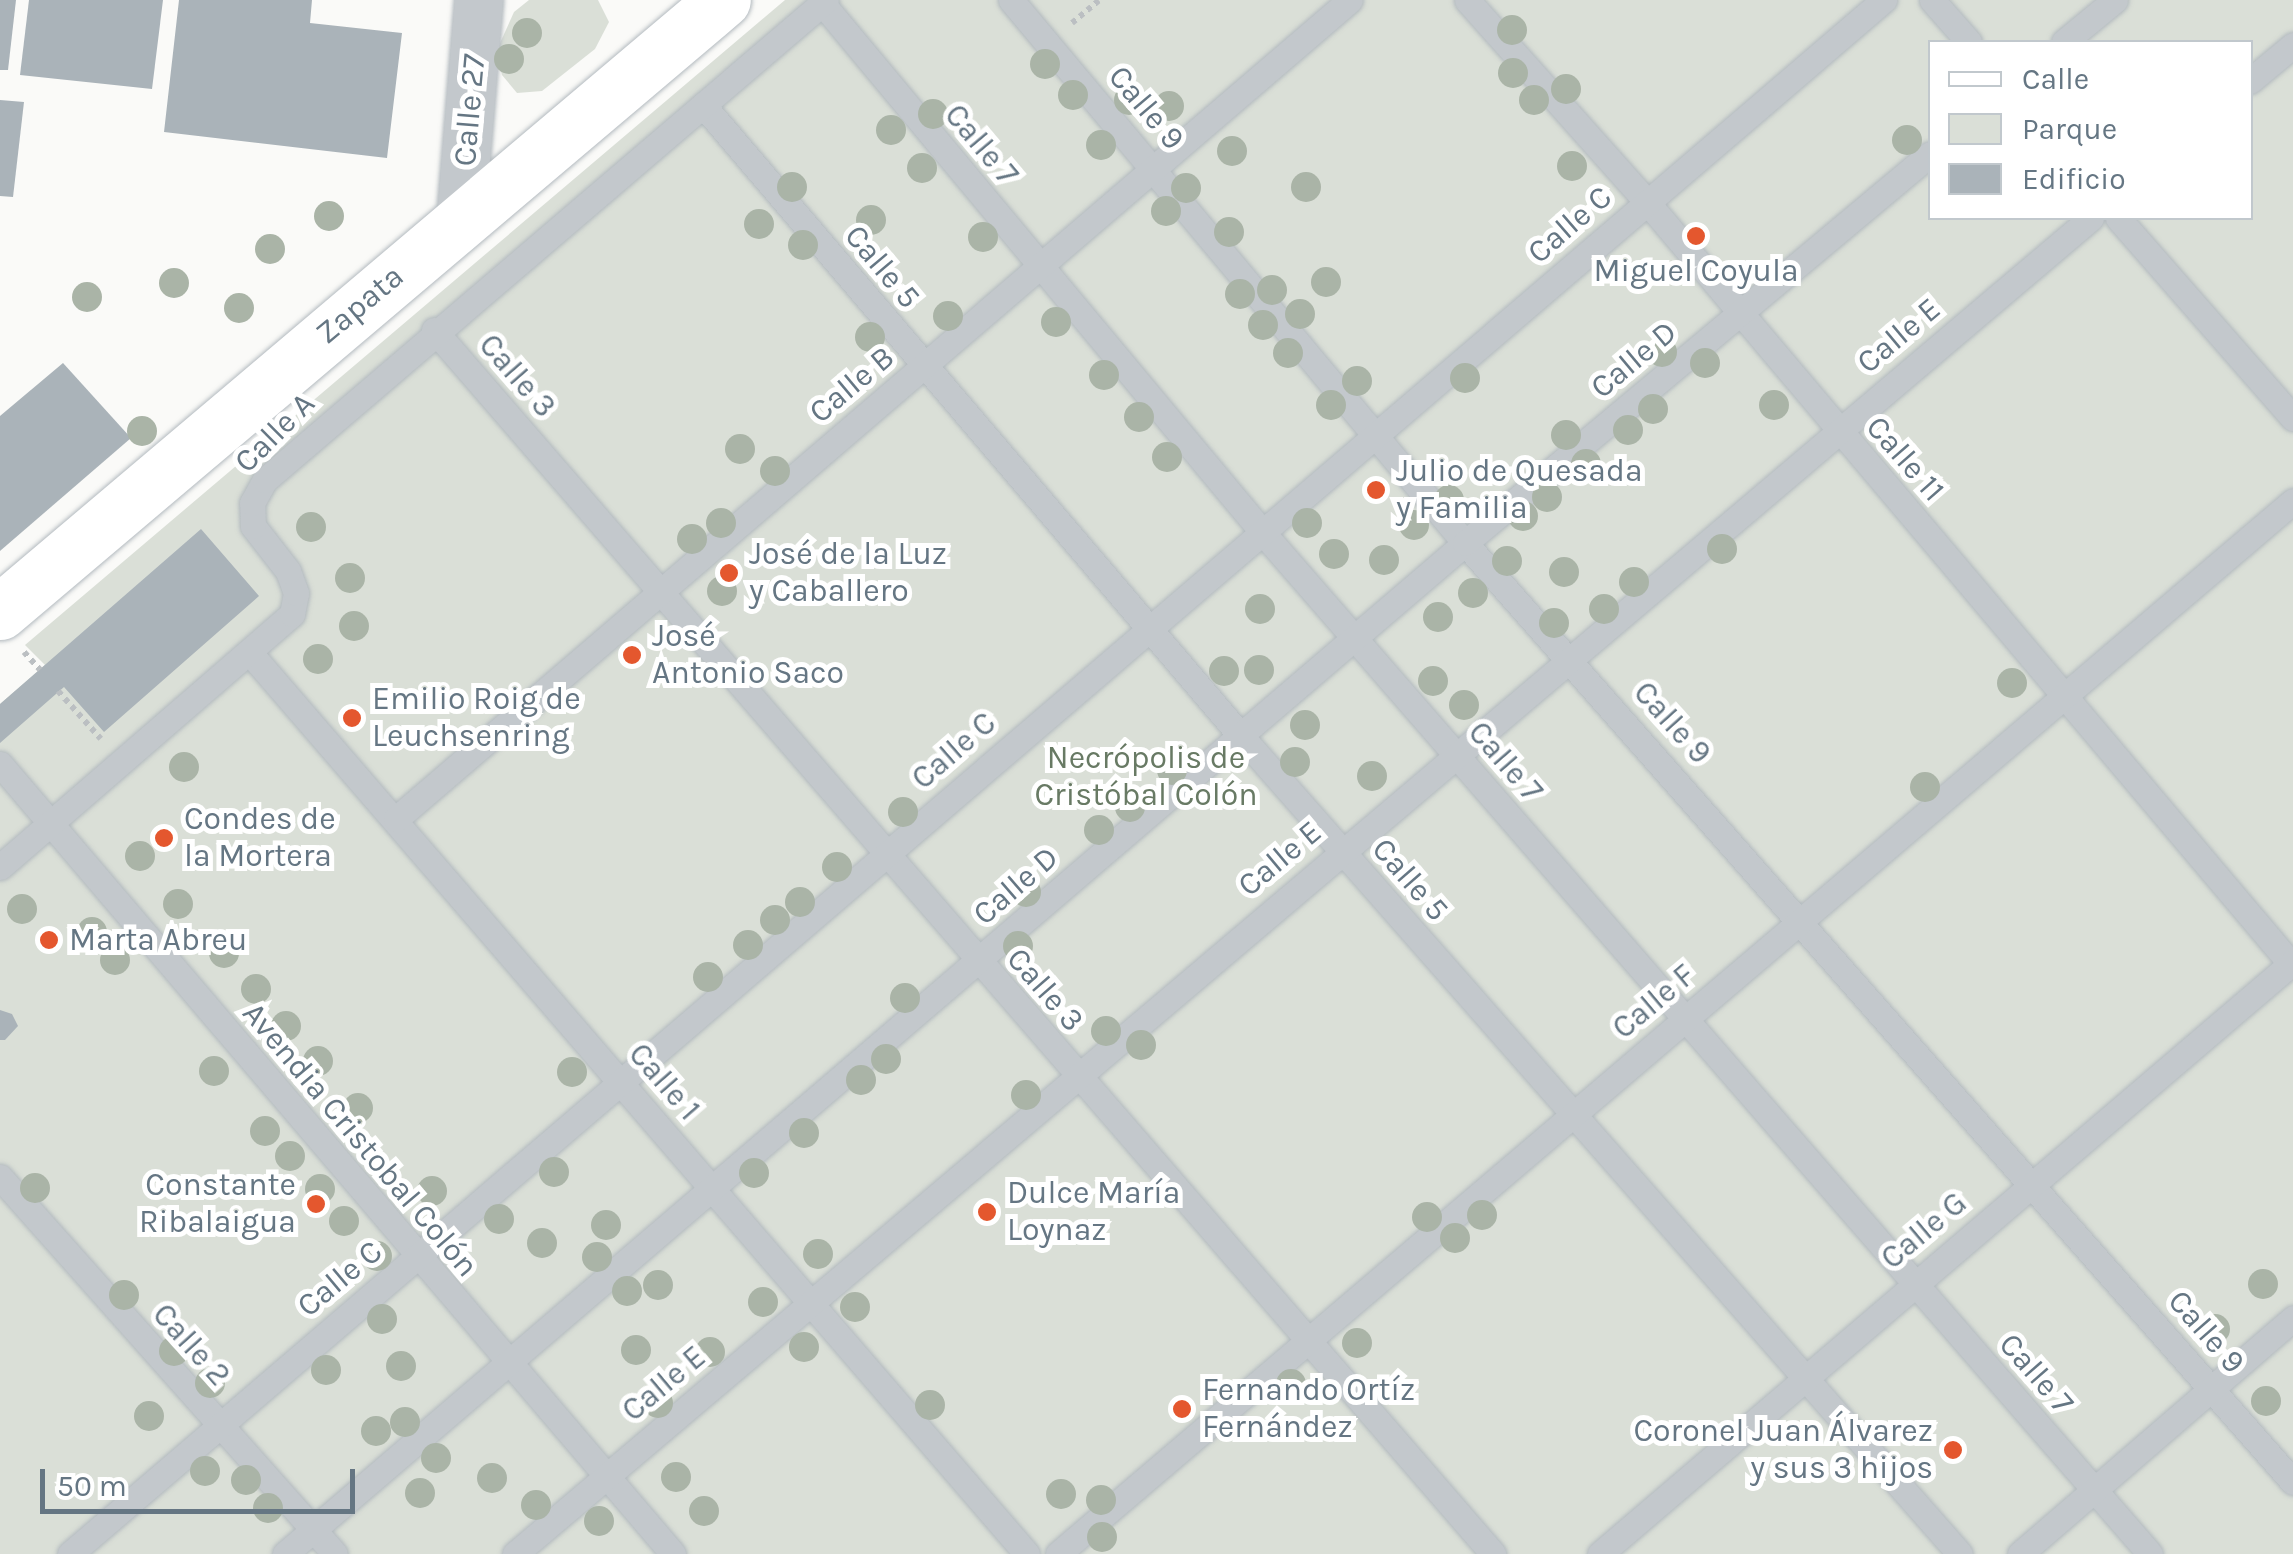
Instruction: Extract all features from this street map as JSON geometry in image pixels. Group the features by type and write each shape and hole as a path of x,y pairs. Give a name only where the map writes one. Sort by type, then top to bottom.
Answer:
{"main road":[{"name":"Zapata","path":"1,611 723,0"}],"street":[{"name":"Calle 27","path":"461,219 479,0"}],"lane":[{"name":"Calle 9","path":"1011,0 1378,435 1464,543 1570,656 1802,918 2293,1482"},
{"name":"Calle B","path":"396,820 660,588 1350,0"},
{"name":"Calle 11","path":"1466,0 1647,202 1837,431 2066,693 2292,963"},
{"name":"Calle C","path":"70,1554 1146,627 1264,534 1884,0"},
{"path":"1932,0 1967,40"},
{"path":"2066,40 2115,0"},
{"name":"Calle A","path":"0,867 292,614 296,593 288,570 253,526 252,504 264,480 434,330 824,2"},
{"name":"Calle 7","path":"824,2 1040,268 1264,534 2150,1554"},
{"path":"2253,78 2293,44"},
{"name":"Calle 5","path":"703,105 1146,627 1960,1554"},
{"name":"Calle D","path":"285,1554 1464,543 1928,156"},
{"name":"Calle E","path":"515,1554 1455,753 2090,220"},
{"path":"2120,220 2293,418"},
{"name":"Calle 3","path":"434,330 1306,1343 1494,1554"},
{"name":"Calle F","path":"1058,1554 2293,501"},
{"name":"Calle 1","path":"250,653 1027,1554"},
{"name":"Avendia Cristobal Colón","path":"0,764 416,1257 673,1554"},
{"name":"Calle G","path":"1600,1554 2292,963"},
{"name":"Calle 2","path":"0,1178 335,1554"},
{"path":"2020,1554 2293,1318"}],"path":[{"path":"58,691 122,762"}],"green space":[{"path":"529,0 598,0 609,22 595,49 542,91 517,93 502,75 496,52 514,12"},
{"name":"Necrópolis de Cristóbal Colón","path":"785,0 2293,0 2293,1554 0,1554 0,704 45,665 25,645"}],"building":[{"path":"0,0 16,0 8,70 0,70"},
{"path":"29,0 163,0 152,89 20,75"},
{"path":"179,0 312,0 310,23 402,33 387,158 164,132"},
{"path":"0,100 24,102 13,197 0,196"},
{"path":"63,363 131,438 0,551 0,416"},
{"path":"201,529 259,596 104,732 64,687 0,743 0,704"},
{"path":"0,1010 12,1014 18,1026 5,1040 0,1040"}],"place":[{"name":"Miguel Coyula","path":"1696,236"},
{"name":"Julio de Quesada y Familia","path":"1376,490"},
{"name":"José de la Luz y Caballero","path":"729,573"},
{"name":"José Antonio Saco","path":"632,655"},
{"name":"Emilio Roig de Leuchsenring","path":"352,718"},
{"name":"Condes de la Mortera","path":"164,838"},
{"name":"Marta Abreu","path":"49,940"},
{"name":"Constante Ribalaigua","path":"316,1204"},
{"name":"Dulce María Loynaz","path":"987,1212"},
{"name":"Fernando Ortíz Fernández","path":"1182,1409"},
{"name":"Coronel Juan Álvarez y sus 3 hijos","path":"1953,1450"}]}
